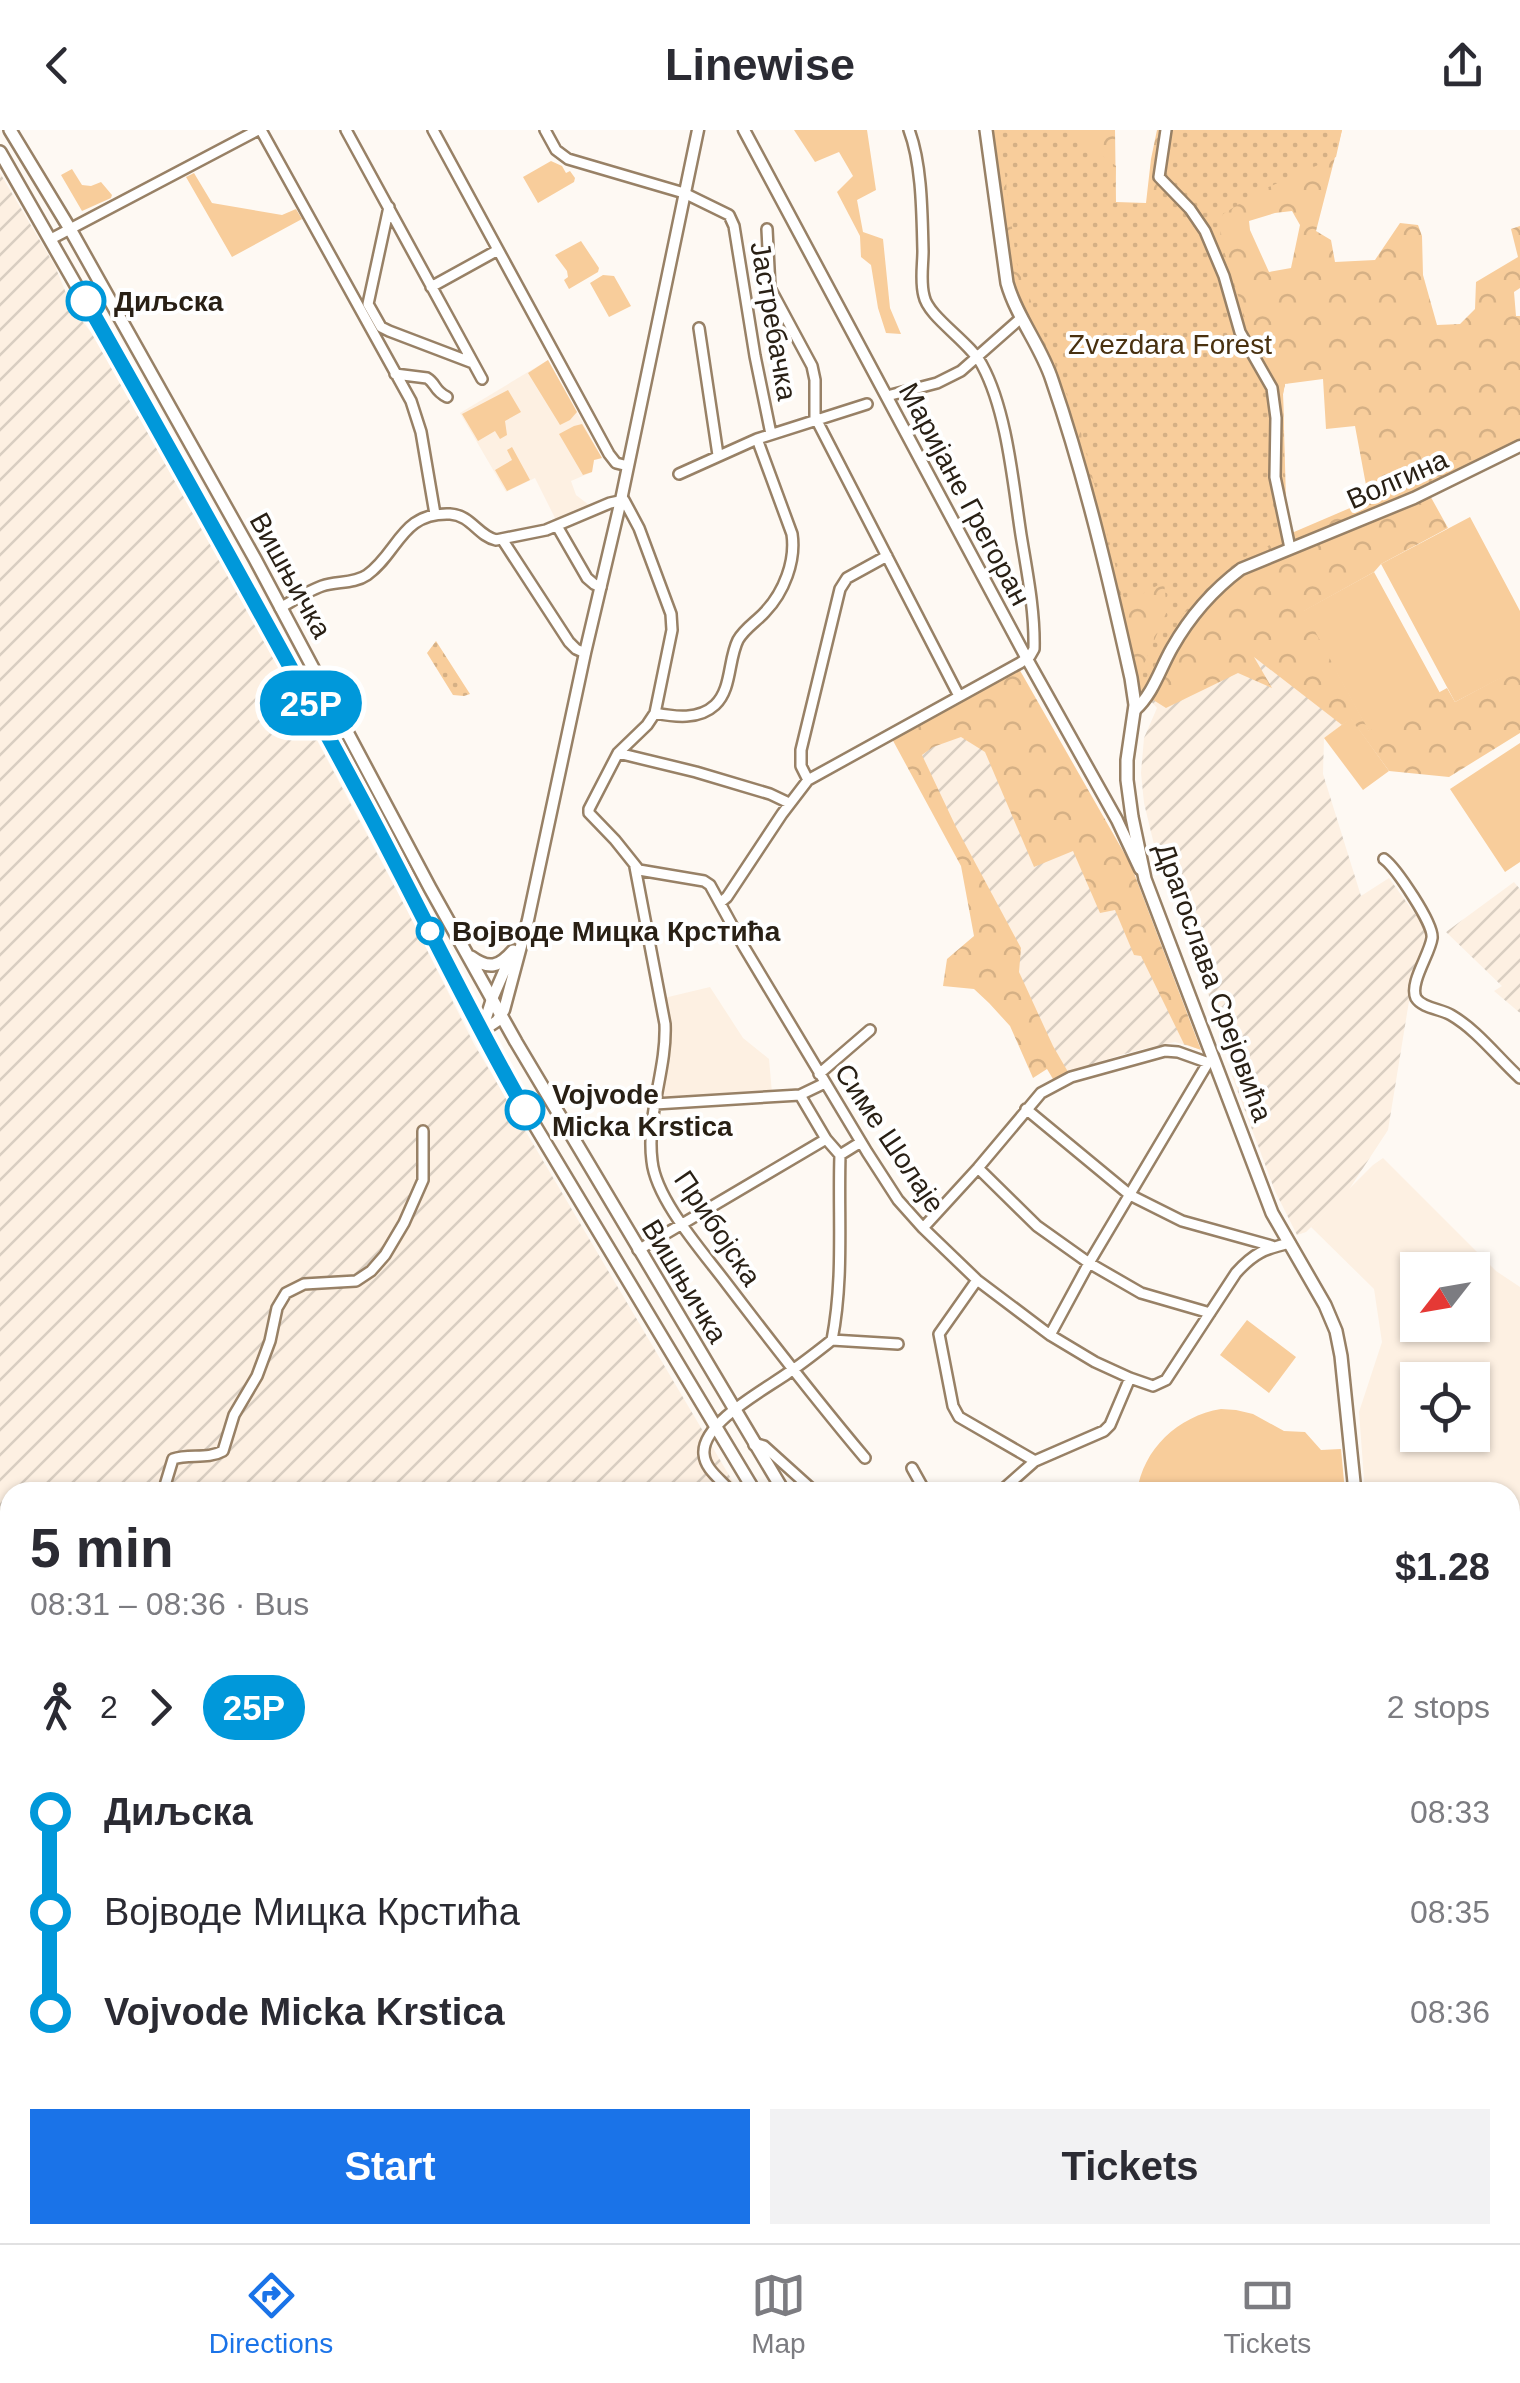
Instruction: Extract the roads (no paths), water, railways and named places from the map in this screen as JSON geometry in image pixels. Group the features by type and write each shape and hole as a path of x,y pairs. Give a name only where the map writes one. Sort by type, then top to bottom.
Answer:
{"main road":[{"name":"Вишњичка","path":"10,130 70,229 501,1016 778,1482"},
{"name":"Драгослава Срејовића","path":"986,130 1005,274 1011,296 1048,369 1091,515 1131,678 1135,710 1127,780 1145,879 1210,1061 1272,1213 1326,1305 1339,1340 1354,1482"},
{"name":"Вишњичка","path":"0,152 267,621 531,1120 749,1482"},
{"path":"470,956 482,964 496,966 513,951"}],"street":[{"path":"51,239 260,130 404,388 419,422 435,514"},
{"path":"346,130 482,379"},
{"path":"434,130 611,458 628,466"},
{"name":"Јастребачка","path":"545,130 562,156 684,193 726,212 732,219 772,434"},
{"path":"482,1032 501,1016 514,980 622,500 698,130"},
{"name":"Маријане Грегоран","path":"744,130 1145,879"},
{"path":"622,500 640,528 671,614 672,630 655,713 618,753 588,810 635,867 706,882 721,902 808,780 1032,654 1035,642 1029,587 994,394 978,358 924,298 920,204 909,130"},
{"path":"1166,130 1161,181 1198,219 1224,276 1240,332 1272,388 1275,477 1290,548"},
{"path":"388,207 368,304 381,326 473,364"},
{"path":"767,230 770,288 812,366 817,421 959,696"},
{"path":"432,287 498,250"},
{"path":"354,301 368,304"},
{"path":"887,396 937,383 961,371 1021,318"},
{"path":"376,338 381,326"},
{"path":"699,328 718,455"},
{"path":"395,374 427,378 447,397"},
{"path":"679,474 757,439 867,404"},
{"name":"Јастребачка","path":"655,713 696,714 718,702 737,642 770,608 790,567 792,534 757,439"},
{"name":"Волгина","path":"1135,710 1147,697 1179,636 1205,602 1240,569 1414,498 1520,446"},
{"path":"280,608 322,586 363,578 405,530 426,516 462,516 491,540 537,533 622,500"},
{"path":"556,526 587,578 601,587"},
{"path":"502,538 568,642 585,653"},
{"path":"808,780 802,770 800,750 840,589 847,578 887,556"},
{"path":"618,753 770,794 789,804"},
{"path":"1384,859 1398,874 1432,932 1416,997 1422,1004 1459,1021 1520,1078"},
{"name":"Прибојска","path":"635,867 665,1024 650,1130 654,1173 682,1224 792,1371 865,1458"},
{"name":"Симе Шолаје","path":"721,902 744,947 898,1200 977,1280 1075,1352 1130,1378"},
{"path":"482,1032 529,909"},
{"path":"655,1104 800,1094 822,1078 870,1030"},
{"path":"923,1228 1040,1093 1082,1074 1165,1051 1210,1061 1050,1335"},
{"path":"721,1482 704,1458 704,1446 716,1428 733,1411 832,1340 839,1307 840,1154 826,1139 800,1094"},
{"path":"1026,1109 1130,1196 1182,1221 1273,1246"},
{"path":"167,1482 174,1459 222,1452 234,1415 257,1376 286,1292 304,1284 356,1281 386,1255 423,1180 422,1131"},
{"path":"638,1250 826,1139"},
{"path":"840,1154 861,1142"},
{"path":"978,1168 1038,1226 1089,1263 1140,1292 1210,1313"},
{"path":"1011,1482 1035,1460 1104,1431 1130,1378 1153,1386 1162,1383 1244,1264 1273,1246 1290,1244"},
{"path":"977,1280 938,1334 953,1406 963,1420 1035,1460"},
{"path":"832,1340 898,1344"},
{"path":"754,1445 764,1446 804,1482"},
{"path":"912,1468 920,1482"}],"place":[{"name":"Диљска","path":"86,301"},
{"name":"Војводе Мицка Крстића","path":"430,931"},
{"name":"Vojvode Micka Krstica","path":"525,1110"}],"park label":[{"name":"Zvezdara Forest","path":"1170,344"}]}
